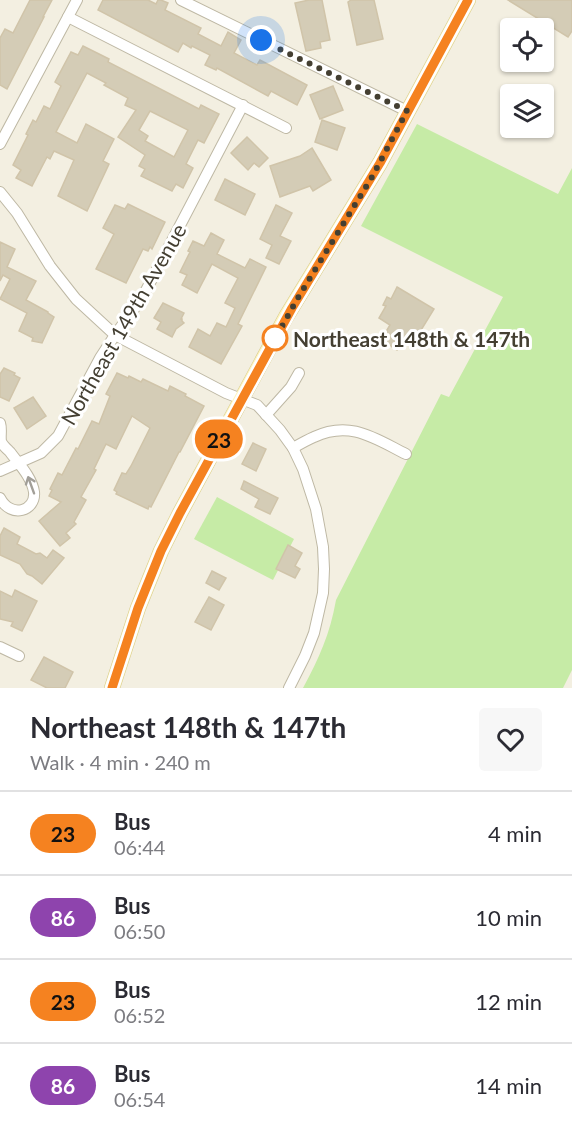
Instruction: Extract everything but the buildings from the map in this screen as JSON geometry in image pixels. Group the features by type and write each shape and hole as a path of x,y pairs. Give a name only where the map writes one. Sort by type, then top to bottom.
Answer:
{"main road":[{"path":"112,688 138,608 161,551 180,513 299,296 380,163 468,0"}],"street":[{"path":"0,144 77,0"},
{"path":"181,0 407,111"},
{"path":"68,17 286,128"},
{"name":"Northeast 149th Avenue","path":"0,471 41,453 58,436 86,381 114,335 142,298 243,105"},
{"path":"0,192 17,213 50,266 76,299 114,335 226,393 257,405 293,448 303,469 316,509 323,547 324,569 323,593 314,633 289,688"},
{"path":"266,415 291,387 299,373"},
{"path":"0,423 1,441 34,489 32,502 22,510 14,511 8,508 3,505 0,498"},
{"path":"293,448 328,432 354,430 406,454"},
{"path":"0,647 19,656"}],"green space":[{"path":"417,124 558,194 572,168 572,670 563,688 303,688 323,646 336,600 441,394 449,397 503,297 361,226"},
{"path":"217,497 294,539 273,580 194,539"}],"bus line":[{"name":"23","path":"112,688 138,608 161,551 180,513 292,308 380,163 468,0"}],"place":[{"name":"Northeast 148th & 147th","path":"275,338"}],"route":[{"path":"261,40 407,111 372,177 272,344 275,338"}]}
